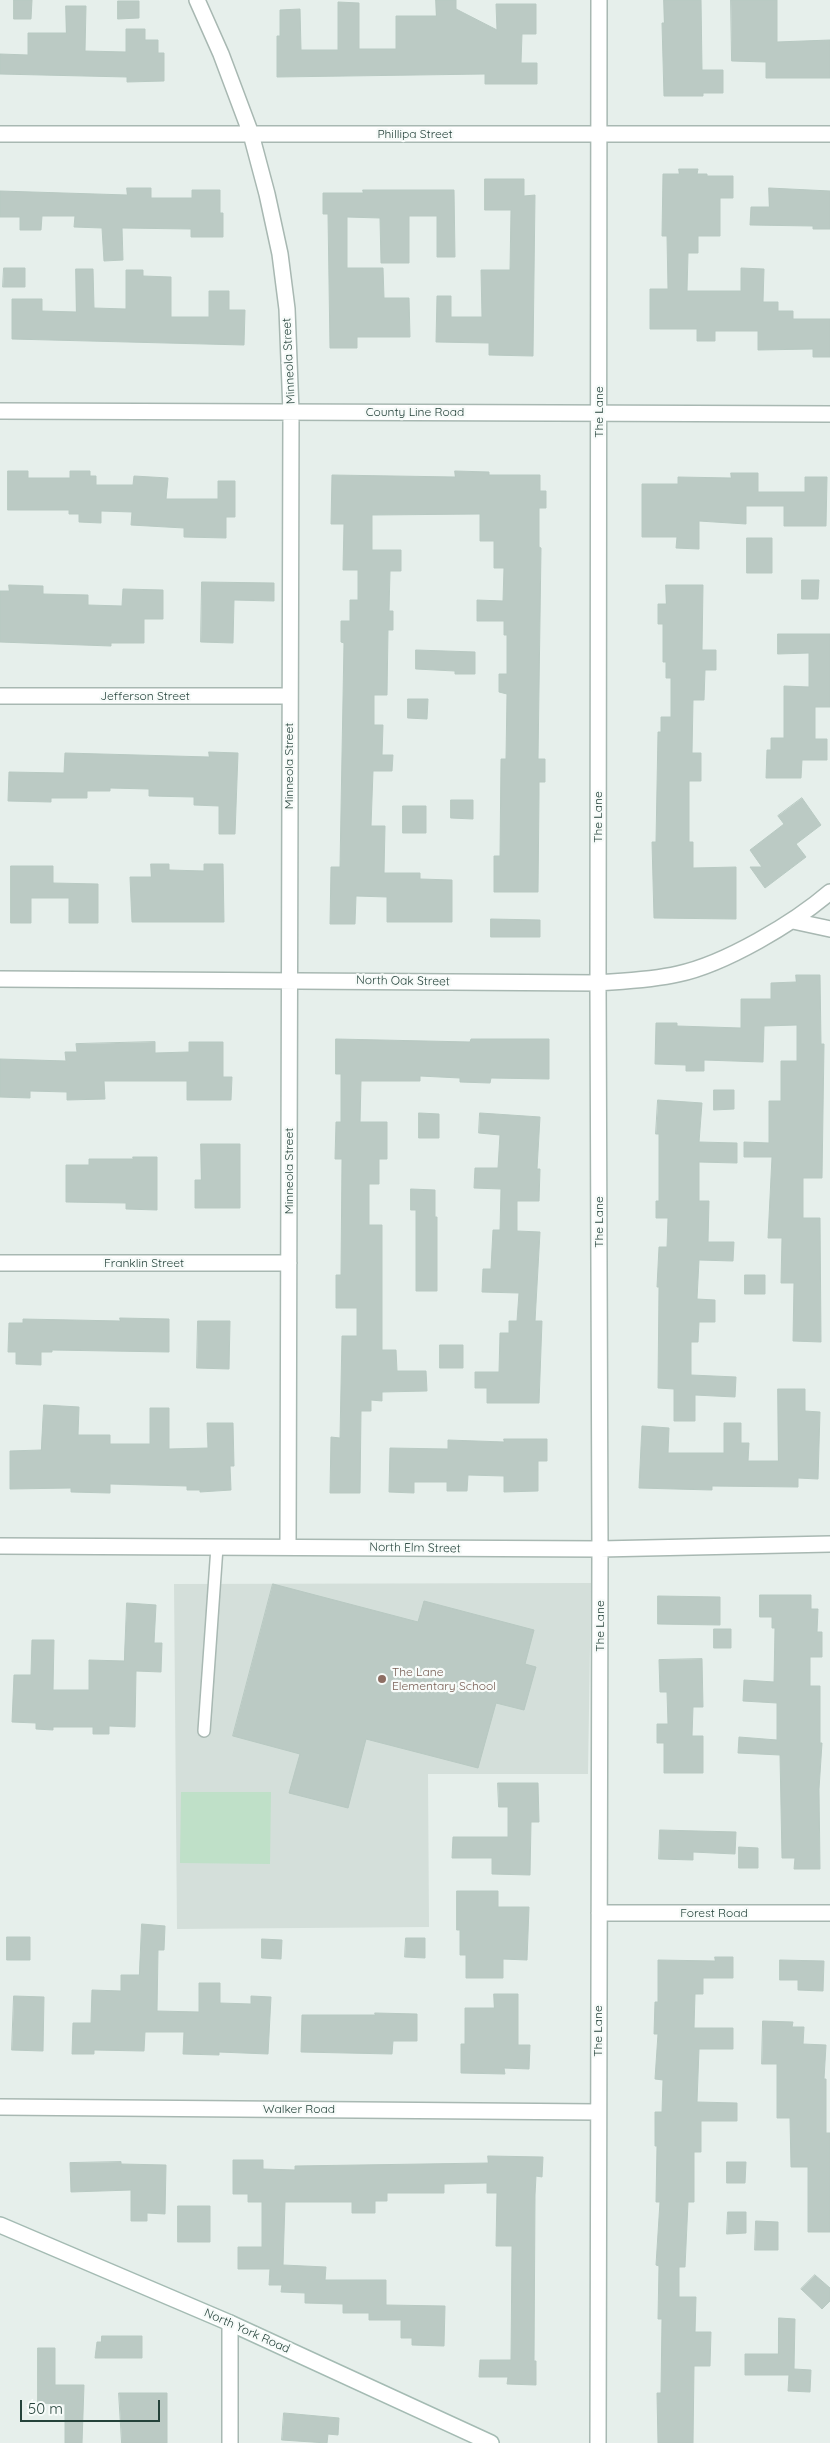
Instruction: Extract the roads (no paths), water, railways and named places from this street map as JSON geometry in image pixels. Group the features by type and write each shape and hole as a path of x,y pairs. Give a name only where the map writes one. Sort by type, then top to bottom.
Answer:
{"street":[{"name":"Minneola Street","path":"197,0 221,54 251,134 280,254 286,309 291,412 288,1546"},
{"name":"The Lane","path":"598,2443 597,2112 600,1550 598,983 599,0"},
{"name":"Phillipa Street","path":"0,134 830,134"},
{"name":"County Line Road","path":"0,412 830,414"},
{"name":"Jefferson Street","path":"0,696 290,696"},
{"name":"North Oak Street","path":"0,979 289,979 598,983 647,980 680,974 750,944 793,921 830,892"},
{"path":"793,921 830,929"},
{"name":"Franklin Street","path":"0,1263 289,1263"},
{"name":"North Elm Street","path":"0,1546 288,1546 600,1550 830,1544"},
{"name":"Forest Road","path":"599,1913 830,1914"},
{"name":"Walker Road","path":"0,2107 597,2112"},
{"name":"North York Road","path":"0,2225 230,2324 491,2443"},
{"path":"230,2324 230,2443"}],"lane":[{"path":"204,1731 217,1547"}],"place":[{"name":"The Lane Elementary School","path":"382,1679"}]}
